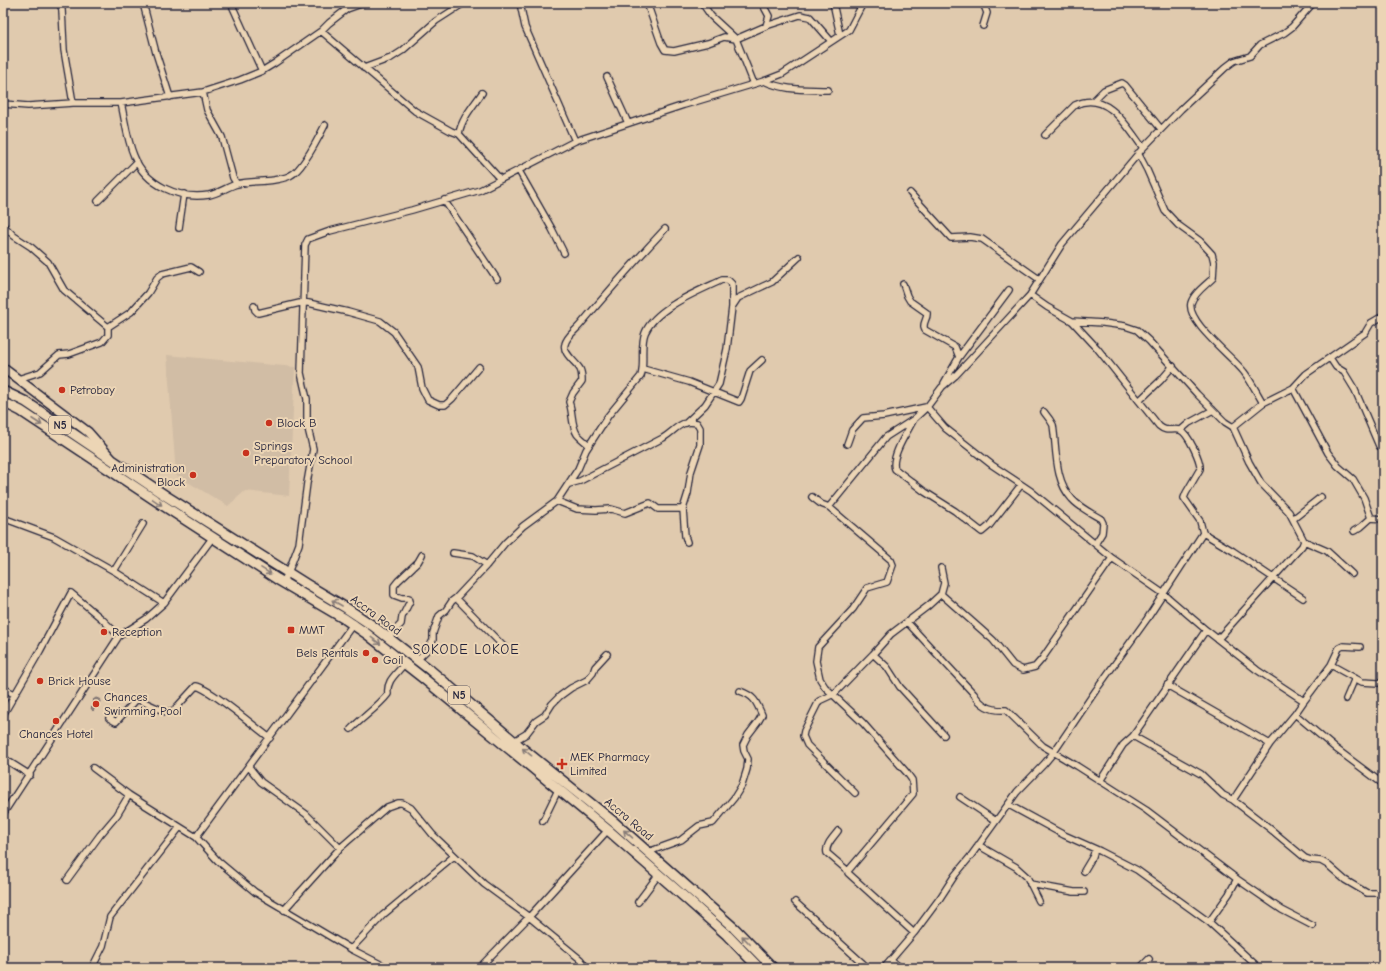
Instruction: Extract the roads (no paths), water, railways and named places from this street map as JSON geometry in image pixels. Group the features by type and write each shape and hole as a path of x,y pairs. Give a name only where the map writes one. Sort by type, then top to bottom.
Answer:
{"main road":[{"path":"3,368 100,443 115,462"},
{"name":"Accra Road","path":"3,391 26,402 115,462 358,616 416,660 615,823 734,928 773,968"},
{"name":"Accra Road","path":"3,402 21,411 213,537 353,625 405,664 608,830 727,935 759,968"},
{"path":"76,423 85,442 89,456"}],"street":[{"path":"60,3 62,10 64,50 73,103"},
{"path":"143,3 156,54 170,97"},
{"path":"231,3 262,71"},
{"path":"344,3 347,9"},
{"path":"3,104 28,106 73,103 121,103 203,92 262,71 321,31 347,9 364,3"},
{"path":"364,68 391,58 436,20 464,3"},
{"path":"520,3 525,27 575,141"},
{"path":"647,3 661,43 665,50 674,51 708,43 724,36 736,39 766,26 800,15 810,17 831,41"},
{"path":"702,3 711,16 736,39 754,84"},
{"path":"762,3 769,16 766,26"},
{"path":"833,3 840,35"},
{"path":"283,582 299,544 313,449 307,424 307,399 302,373 305,245 308,239 330,231 412,210 480,190 575,141 782,74 849,30 863,3"},
{"path":"983,3 987,13 983,26"},
{"path":"829,507 886,437 914,419 942,387 965,366 1030,295 1062,244 1138,153 1161,129 1226,67 1234,61 1250,56 1260,45 1284,33 1292,27 1313,3"},
{"path":"321,31 415,110 445,128 459,134 500,179"},
{"path":"607,77 628,123"},
{"path":"764,81 778,88 828,90"},
{"path":"1094,101 1104,90 1124,84 1161,129"},
{"path":"203,92 210,116 222,137 233,178 237,184"},
{"path":"459,134 463,122 482,93"},
{"path":"1045,135 1075,105 1081,102 1094,101 1113,110 1143,148"},
{"path":"121,103 134,157 142,170 160,186 174,193 194,196 220,192 237,184 275,180 292,175 308,156 325,125"},
{"path":"1138,153 1165,211 1178,225 1200,241 1212,254 1214,262 1213,278 1194,296 1191,304 1195,319 1214,342 1244,372 1263,403"},
{"path":"98,201 137,162"},
{"path":"519,171 552,228 564,253"},
{"path":"910,193 951,238 970,237 982,239 1039,279"},
{"path":"179,228 184,194"},
{"path":"444,200 497,279"},
{"path":"3,225 14,236 31,247 48,262 64,290 108,327 108,336 102,342 69,354 59,355 40,372 18,379"},
{"path":"589,445 577,434 569,402 573,393 582,381 582,375 580,369 565,350 564,344 569,336 617,281 665,229"},
{"path":"732,307 738,298 772,282 799,257"},
{"path":"108,327 131,312 148,293 156,278 162,274 191,267 199,272"},
{"path":"416,660 429,648 433,640 433,633 439,616 446,610 452,601 487,565 505,543 523,526 557,501 569,484 578,469 586,450 608,416 641,376 643,369 644,334 655,319 674,304 722,280 728,280 732,284 732,307 727,349 719,384 705,405 686,423"},
{"path":"903,284 910,301 927,313 928,316 923,324 925,330 955,347 958,357"},
{"path":"942,387 958,357 1009,290"},
{"path":"1030,295 1047,307 1072,321 1097,348 1163,430 1181,430 1189,423 1213,410"},
{"path":"254,306 254,310 258,313 304,302 380,321 394,332 418,367 422,388 428,400 439,405 445,405 452,399 479,367"},
{"path":"1233,427 1263,403 1293,388 1306,374 1365,333 1372,323 1383,316"},
{"path":"1072,321 1125,326 1137,330 1173,366 1180,376 1213,410 1225,422 1233,427 1249,462 1261,483 1288,512 1304,541 1327,551 1352,574"},
{"path":"1330,358 1336,367 1344,372 1355,390 1380,446"},
{"path":"643,369 674,376 736,401 740,401 750,371 762,360"},
{"path":"1139,401 1173,366"},
{"path":"1293,388 1328,453 1338,466 1353,479 1364,498 1371,518"},
{"path":"847,444 852,430 863,418 884,416 926,407"},
{"path":"926,407 945,428 992,465 1031,491 1112,558 1164,594 1206,630 1257,670 1304,701"},
{"path":"1044,412 1053,426 1057,464 1068,493 1073,500 1101,519 1103,523 1102,534 1095,544"},
{"path":"914,419 894,457 893,465 895,469 982,532 989,526 1021,485"},
{"path":"569,484 580,481 663,438 672,433 681,424 695,422 698,424 701,439 691,472 688,493 683,509 685,536 687,542"},
{"path":"884,968 914,933 1009,805 1017,792 1054,752 1164,594 1202,533 1200,521 1184,498 1200,469 1200,466 1196,452 1181,430"},
{"path":"812,497 821,504 829,507 891,560 893,565 887,582 867,588 853,609 818,647 816,661 820,679 825,687 863,723 898,761 912,780 914,786 914,794 848,871"},
{"path":"1293,519 1321,497"},
{"path":"557,501 577,509 611,509 625,513 650,503 658,509 683,509"},
{"path":"3,518 54,537 114,571 164,602"},
{"path":"1354,531 1371,518 1383,519"},
{"path":"114,571 143,524"},
{"path":"1202,533 1303,598"},
{"path":"3,814 30,775 98,666 119,636 146,619 164,602 213,537"},
{"path":"1218,639 1302,546 1304,541"},
{"path":"453,552 473,556 487,565"},
{"path":"387,638 401,624 402,617 410,601 409,598 402,598 394,595 394,586 418,562 422,555"},
{"path":"941,594 993,640 1013,665 1023,670 1035,667 1042,659 1112,558"},
{"path":"855,793 807,745 803,736 817,704 822,699 834,694 891,634 928,606 941,594 944,583 941,568"},
{"path":"3,715 40,651 70,593 102,619 119,636"},
{"path":"456,598 507,650"},
{"path":"196,837 249,767 353,625 358,616"},
{"path":"907,622 985,707 994,710 1006,710 1032,737 1043,746 1146,810 1237,879 1282,910 1313,926"},
{"path":"1100,781 1123,745 1133,736 1206,630"},
{"path":"1233,800 1270,744 1295,714 1331,665 1338,648 1343,646 1360,647"},
{"path":"514,741 526,734 536,721 545,715 552,704 560,696 587,680 593,673 595,666 606,654"},
{"path":"873,654 887,667 900,687 944,735"},
{"path":"351,729 374,707 382,702 388,694 387,687 391,679 405,664"},
{"path":"1331,665 1362,682 1378,683"},
{"path":"1346,699 1355,678"},
{"path":"1167,685 1270,744"},
{"path":"109,718 116,722 137,699 166,712 173,711 196,686 199,686 214,695 270,738"},
{"path":"3,688 14,694"},
{"path":"648,852 681,840 699,826 712,823 734,798 742,785 747,769 748,759 743,745 762,714 750,694 740,691"},
{"path":"1295,714 1335,748 1383,784"},
{"path":"1133,736 1201,774 1223,795 1233,800 1305,858 1321,861 1328,865 1345,880 1367,893 1383,894"},
{"path":"3,758 30,775"},
{"path":"249,767 261,782 306,814 340,848"},
{"path":"93,768 129,795 196,837 218,861 255,892 351,949 388,968"},
{"path":"543,821 558,790"},
{"path":"67,880 100,835 117,815 129,795"},
{"path":"960,797 996,821"},
{"path":"284,910 340,848 387,807 402,803 411,808 433,835 484,884 529,917 580,959 587,968"},
{"path":"1009,805 1064,835 1137,870 1209,922 1259,968"},
{"path":"92,968 103,946 110,917 180,827"},
{"path":"479,968 529,917 608,830"},
{"path":"838,831 826,848 827,853 848,871 851,877 880,901 914,933"},
{"path":"978,845 1016,867 1027,877 1039,901"},
{"path":"1084,871 1093,856 1095,849"},
{"path":"351,949 382,915 454,856"},
{"path":"638,902 659,874"},
{"path":"1209,922 1229,894 1237,879"},
{"path":"1030,884 1074,892 1084,892"},
{"path":"795,902 868,968"},
{"path":"1140,968 1149,959"},
{"path":"890,960 900,968"}],"place":[{"name":"Petrobay","path":"62,390"},
{"name":"Block B","path":"269,423"},
{"name":"Springs Preparatory School","path":"246,453"},
{"name":"Administration Block","path":"193,475"},
{"name":"MMT","path":"291,630"},
{"name":"Reception","path":"104,632"},
{"name":"Bels Rentals","path":"366,653"},
{"name":"Goil","path":"375,660"},
{"name":"Brick House","path":"40,681"},
{"name":"Chances Swimming Pool","path":"96,704"},
{"name":"Chances Hotel","path":"56,721"},
{"name":"MEK Pharmacy Limited","path":"562,764"}],"district":[{"name":"SOKODE LOKOE","path":"466,649"}]}
